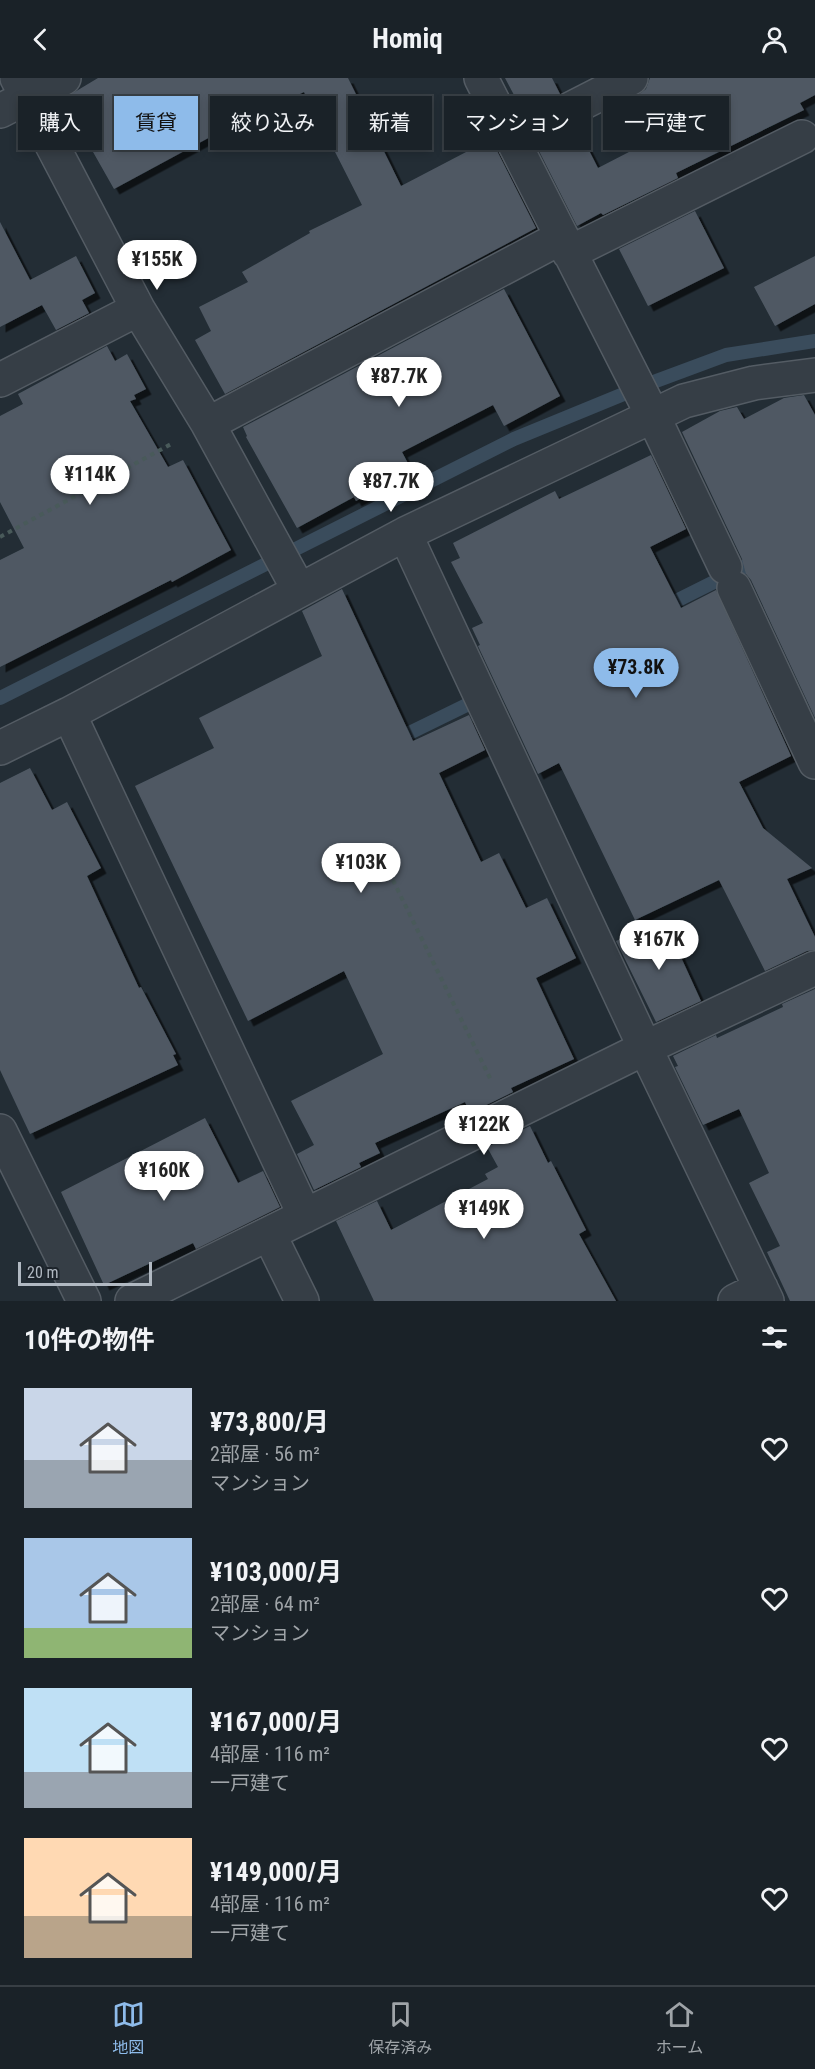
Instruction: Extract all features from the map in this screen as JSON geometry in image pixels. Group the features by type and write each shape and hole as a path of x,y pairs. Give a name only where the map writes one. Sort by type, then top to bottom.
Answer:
{"street":[{"path":"64,78 15,96 138,309 208,424 294,580"},
{"path":"481,78 490,96"},
{"path":"591,99 631,78"},
{"path":"208,424 566,245 802,137"},
{"path":"518,150 631,372 815,762"},
{"path":"0,380 138,309"},
{"path":"0,748 69,714 294,580 405,534 649,410 754,383 815,375"},
{"path":"405,534 645,1048 754,1297"},
{"path":"69,714 305,1216"},
{"path":"132,1301 645,1048 815,968"},
{"path":"0,1131 84,1301"},
{"path":"269,1234 302,1301"}],"path":[{"path":"0,537 208,424"},
{"path":"385,864 508,1116"}],"building":[{"path":"98,78 348,78 357,96 348,96 348,150 383,150 401,186 470,150 497,150 536,228 225,394 195,340 211,331 199,307 248,282 242,272 310,233 309,231 362,205 334,150 336,150 336,96 306,96 304,92 296,96 210,96 210,137 198,144 198,96 114,96 114,150 186,150 114,189 92,150 102,150 102,96 68,96"},
{"path":"505,78 552,78 560,94 556,96 515,96"},
{"path":"650,78 815,78 815,95 800,103 804,110 729,147 729,96 638,96 646,89"},
{"path":"539,150 589,150 598,168 633,150 723,150 676,173 678,178 577,226"},
{"path":"695,211 724,268 648,306 619,249"},
{"path":"0,222 30,280 76,256 95,293 82,300 89,313 56,330 42,305 0,327"},
{"path":"815,256 815,304 775,326 754,287"},
{"path":"504,289 560,396 504,426 493,405 402,452 412,471 356,501 354,497 297,528 246,437 243,427"},
{"path":"107,346 115,361 127,354 146,389 134,395 136,399 130,401 168,467 183,460 231,550 172,582 171,580 0,667 0,560 24,548 0,502 0,416 23,404 18,394"},
{"path":"804,395 815,415 815,718 751,580 746,574 742,559 682,432 720,411 737,407 744,419 784,398"},
{"path":"651,455 686,529 650,547 681,608 716,590 791,756 739,782 763,828 812,868 787,879 815,937 815,950 807,951 765,971 719,880 635,920 559,763 538,774 478,646 480,645 472,628 483,623 451,562 460,558 453,543 555,491 559,499"},
{"path":"342,589 413,741 469,715 485,750 439,773 481,862 499,853 526,908 547,898 576,958 536,978 574,1059 511,1088 513,1092 470,1113 465,1102 375,1143 380,1153 359,1163 361,1167 314,1190 297,1154 314,1145 291,1101 383,1054 344,971 248,1021 135,786 214,748 199,718 322,656 302,611"},
{"path":"30,768 52,810 67,802 101,868 87,876 139,988 141,987 176,1054 173,1055 178,1065 30,1134 0,1070 0,783"},
{"path":"664,920 701,1001 656,1022 616,941"},
{"path":"815,989 815,1301 790,1301 767,1252 780,1246 749,1183 769,1173 739,1109 703,1125 675,1067 678,1066 673,1056 783,1007 782,1004"},
{"path":"205,1118 238,1183 263,1171 280,1207 196,1249 193,1243 104,1285 61,1192"},
{"path":"530,1126 548,1163 551,1161 586,1230 579,1234 616,1301 374,1301 336,1221 377,1201 391,1230 488,1179 485,1174 498,1167 487,1147"}],"waterway":[{"path":"0,698 514,439 726,355 815,341"},
{"path":"662,608 760,559"},
{"path":"393,741 483,697"}]}
